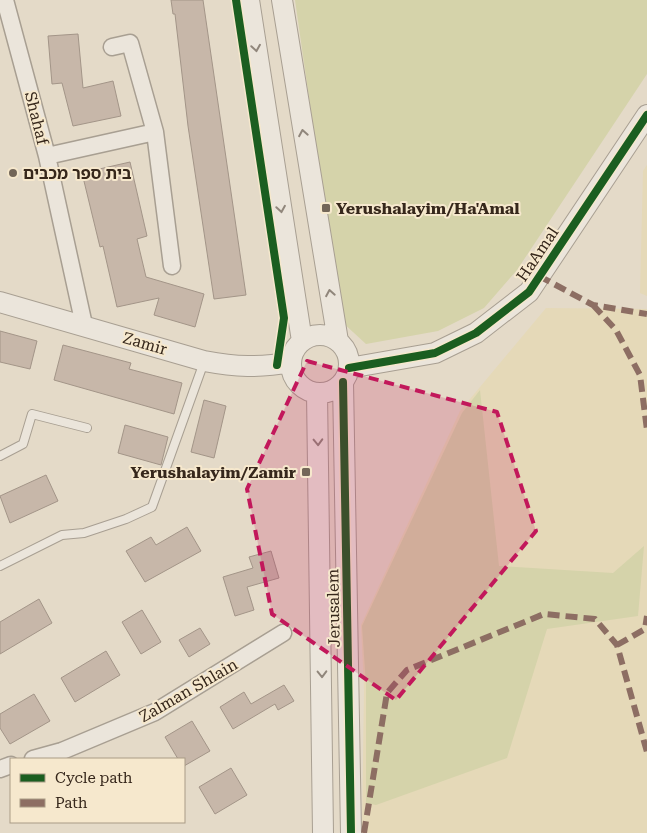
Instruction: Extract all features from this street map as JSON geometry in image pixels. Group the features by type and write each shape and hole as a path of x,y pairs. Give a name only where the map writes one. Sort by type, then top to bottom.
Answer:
{"street":[{"name":"Shahaf","path":"6,0 47,156 84,326"},
{"path":"249,0 302,341"},
{"path":"282,0 338,341 348,358 346,375 336,388 317,393 308,391 295,379 291,362 293,354 302,341 320,335 338,341"},
{"path":"112,47 130,43 155,132 172,266"},
{"name":"HaAmal","path":"346,375 435,353 476,333 529,292 647,115"},
{"path":"47,156 155,132"},
{"name":"Zamir","path":"0,302 204,361 232,366 264,367 291,362"},
{"name":"Jerusalem","path":"346,375 351,833"},
{"name":"Jerusalem","path":"317,393 323,833"},
{"name":"Zalman Shlain","path":"37,758 62,751 155,712 283,633"}],"lane":[{"path":"0,566 62,535 84,533 126,519 152,507 204,361"},
{"path":"0,456 23,444 32,414 87,428"}],"highlighted area":[{"path":"307,361 497,412 536,531 396,700 272,614 247,489"}],"shaded area":[{"path":"295,0 647,0 647,74 517,270 484,308 438,331 366,344 341,321"},
{"path":"647,165 647,296 640,293 643,171"},
{"path":"546,308 647,309 647,833 362,833 364,689 361,625 460,411"},
{"path":"480,390 499,566 613,573 644,546 638,616 547,629 507,758 376,805 366,803 366,685 362,626 462,413"}],"building":[{"path":"171,0 203,0 246,295 214,299 188,126 175,14 173,14"},
{"path":"78,34 83,88 113,81 121,116 73,126 62,83 52,84 48,36"},
{"path":"130,162 147,236 137,239 146,277 204,294 195,327 154,315 159,298 117,307 103,246 100,247 82,173"},
{"path":"0,331 37,341 30,369 0,362"},
{"path":"63,345 131,363 129,369 182,383 174,414 54,380"},
{"path":"204,400 226,406 214,458 191,452"},
{"path":"125,425 168,437 161,465 118,453"},
{"path":"46,475 58,501 10,523 0,496"},
{"path":"187,527 201,551 145,582 126,551 151,537 156,545"},
{"path":"271,551 279,578 247,587 254,610 235,616 223,577 253,568 249,557"},
{"path":"39,599 52,623 0,654 0,622"},
{"path":"142,610 161,642 141,654 122,622"},
{"path":"200,628 210,644 189,657 179,640"},
{"path":"106,651 120,675 75,702 61,678"},
{"path":"284,685 294,701 278,710 275,704 233,729 220,707 244,692 251,704"},
{"path":"34,694 50,721 10,744 0,728 0,714"},
{"path":"192,721 210,751 185,765 185,758 177,758 165,737"},
{"path":"231,768 247,795 215,814 199,787"}],"marked path":[{"path":"539,276 593,305 647,314"},
{"path":"593,305 616,330 640,375 647,430"},
{"path":"364,833 387,693 407,670 544,614 595,619 617,645 647,752"},
{"path":"617,645 645,629 647,616"}],"cycle path":[{"path":"236,0 284,318 277,365"},
{"path":"349,368 435,353 476,333 529,292 647,115"},
{"path":"343,382 351,833"}],"place":[{"name":"בית ספר מכבים","path":"13,173"},
{"name":"Yerushalayim/Ha'Amal","path":"326,208"},
{"name":"Yerushalayim/Zamir","path":"306,472"}]}
